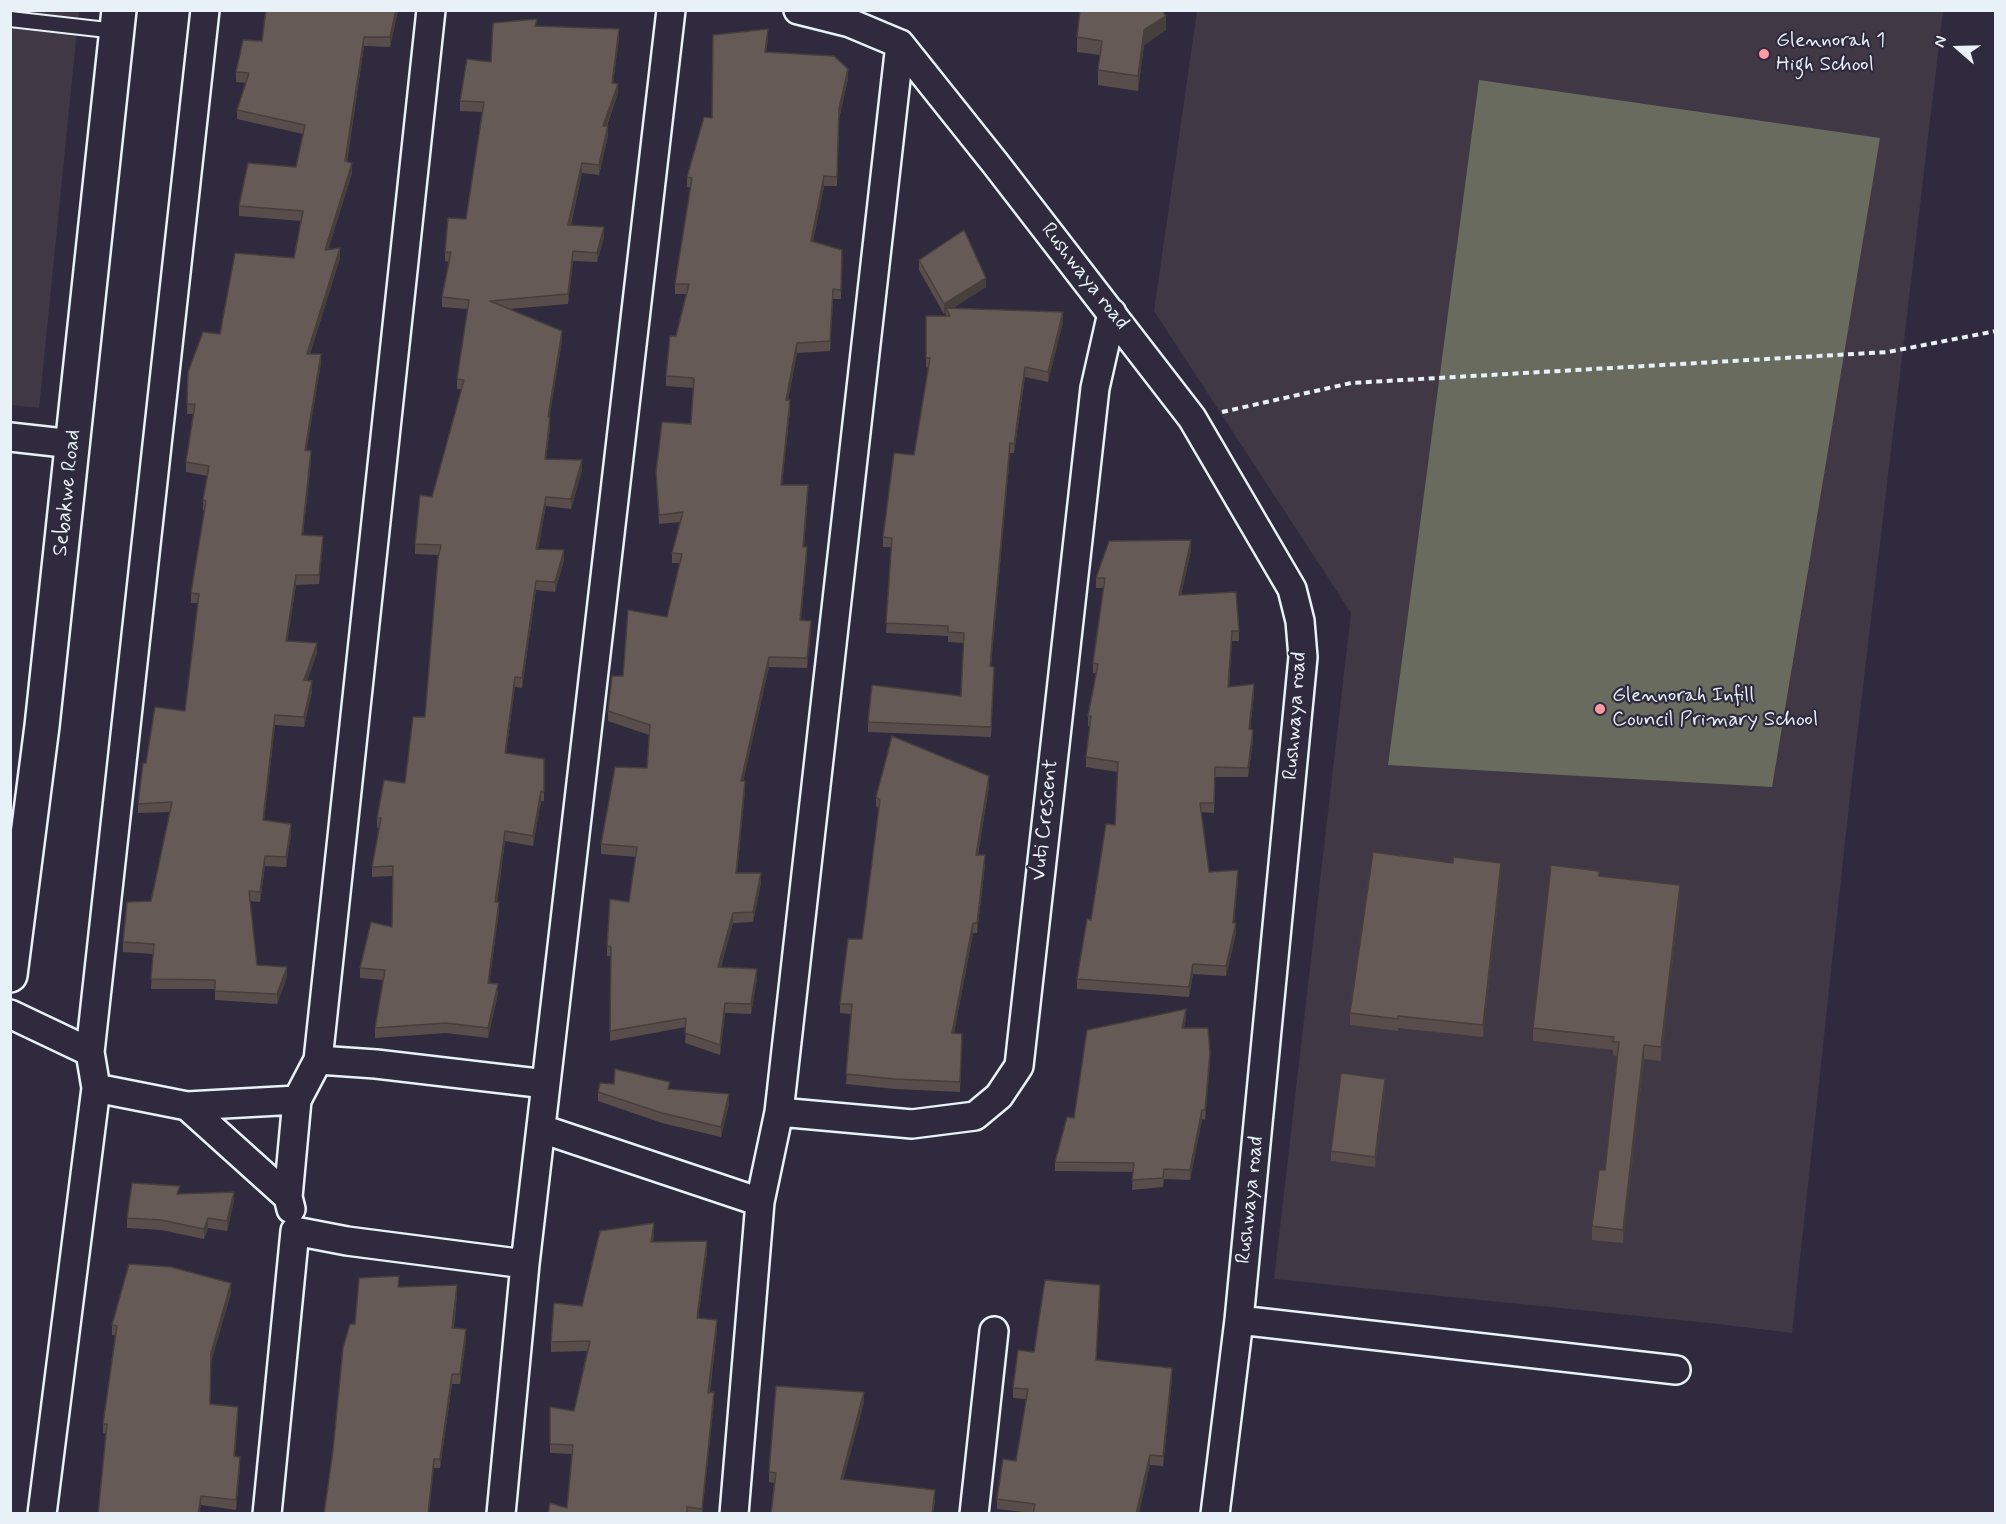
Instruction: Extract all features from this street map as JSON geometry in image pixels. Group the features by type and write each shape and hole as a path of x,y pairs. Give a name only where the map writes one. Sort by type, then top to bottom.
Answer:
{"street":[{"path":"42,1514 96,1088 90,1052 205,10"},
{"path":"267,1514 295,1231 288,1197 297,1100 318,1060 431,10"},
{"path":"501,1514 525,1264 671,10"},
{"name":"Rushwaya road","path":"798,10 850,23 900,44 1192,418 1292,589 1300,621 1303,657 1239,1320 1215,1514"},
{"name":"Sebakwe Road","path":"10,975 42,726 74,444 118,21"},
{"path":"734,1514 760,1202 779,1112 900,44"},
{"name":"Vuti Crescent","path":"779,1112 912,1124 975,1116 999,1096 1019,1066 1095,388 1112,313"},
{"path":"10,437 74,444"},
{"path":"10,1014 90,1052"},
{"path":"318,1060 376,1064 546,1084"},
{"path":"96,1088 187,1106 297,1100"},
{"path":"187,1106 288,1197"},
{"path":"542,1129 760,1202"},
{"path":"295,1231 347,1241 525,1264"},
{"path":"1239,1320 1676,1370"},
{"path":"974,1514 994,1330"}],"lane":[{"path":"10,19 118,21"}],"path":[{"path":"1192,418 1351,383 1888,352 1995,331"}],"shaded area":[{"path":"10,11 79,11 39,408 11,405"},
{"name":"Glennorah Infill Council Primary School","path":"1197,11 1943,11 1849,805 1792,1333 1274,1279 1351,613 1154,311"},
{"path":"1479,80 1880,138 1772,787 1388,765"}],"building":[{"path":"266,10 396,10 390,37 364,37 345,161 352,163 325,250 340,248 307,354 321,354 305,450 311,451 302,535 323,536 319,575 296,575 286,641 317,643 304,680 312,681 304,717 275,715 263,820 291,824 286,857 265,856 260,892 249,891 257,965 287,967 277,994 215,991 215,980 151,979 154,944 123,942 127,902 151,901 172,802 138,804 143,763 146,763 155,707 185,711 199,594 191,593 206,501 203,500 209,466 186,462 195,404 187,404 188,372 203,332 220,334 235,253 294,258 303,211 239,206 248,163 296,167 305,125 237,110 249,73 236,72 243,40 262,41"},
{"path":"1080,10 1162,10 1166,16 1144,30 1138,76 1098,70 1102,41 1077,37"},
{"path":"537,19 535,26 619,29 612,83 618,84 603,126 608,126 599,165 582,163 568,225 604,227 597,253 573,251 568,294 490,301 562,331 548,417 550,417 545,459 582,460 571,499 546,497 536,549 564,550 555,582 536,581 522,678 515,677 505,753 544,759 544,792 541,791 533,836 505,831 495,902 499,902 488,983 498,984 488,1028 446,1023 375,1028 385,970 360,968 371,922 392,927 393,866 372,867 381,818 377,818 384,780 405,783 413,717 425,717 441,545 415,544 420,495 432,497 464,380 457,379 469,300 442,297 451,252 445,252 448,218 466,219 484,102 460,101 467,59 491,62 493,23"},
{"path":"768,29 765,52 834,56 848,69 839,109 837,177 824,176 811,241 842,250 841,290 833,289 830,341 797,343 786,400 790,400 781,485 808,485 803,547 807,547 800,620 811,621 807,658 769,657 741,781 745,781 736,873 761,873 753,912 733,913 718,967 757,969 751,1004 725,1003 720,1045 685,1033 686,1018 610,1031 611,947 607,946 610,899 629,902 637,847 601,844 615,767 647,768 650,725 608,711 612,676 623,676 628,610 667,617 682,554 672,553 683,512 659,515 656,473 662,422 691,424 694,378 666,376 670,336 676,336 689,284 675,284 692,178 687,177 704,117 712,118 713,35"},
{"path":"964,230 986,278 944,304 919,260"},
{"path":"946,308 1063,312 1048,372 1025,367 1014,444 1010,443 990,666 994,667 991,727 868,722 872,685 961,696 964,633 948,632 948,626 886,623 892,538 883,537 894,453 914,455 930,358 926,358 926,316 950,316"},
{"path":"1191,540 1179,595 1236,592 1239,631 1232,631 1228,687 1254,684 1249,729 1253,730 1248,768 1215,767 1214,803 1200,803 1209,872 1238,870 1233,923 1236,923 1226,966 1193,964 1189,987 1077,979 1087,919 1091,920 1106,824 1115,825 1118,762 1086,757 1091,716 1088,716 1098,664 1093,663 1105,578 1096,578 1109,541"},
{"path":"892,736 989,776 976,855 985,855 977,923 973,923 952,1033 962,1034 960,1082 846,1074 852,1004 840,1004 848,939 862,939 880,800 876,797"},
{"path":"1373,852 1453,863 1453,857 1501,863 1483,1025 1350,1013"},
{"path":"1551,865 1599,871 1599,876 1680,885 1661,1047 1644,1045 1623,1230 1592,1226 1599,1170 1605,1170 1619,1042 1613,1042 1614,1037 1533,1028"},
{"path":"1186,1009 1182,1028 1208,1028 1210,1053 1205,1110 1202,1110 1190,1170 1164,1169 1163,1178 1132,1180 1134,1163 1055,1162 1067,1117 1074,1118 1087,1030"},
{"path":"615,1069 670,1082 668,1089 729,1094 721,1127 662,1113 598,1092 600,1083 614,1084"},
{"path":"1341,1073 1385,1079 1375,1157 1331,1151"},
{"path":"132,1183 180,1186 177,1194 234,1192 227,1221 208,1218 204,1229 161,1220 127,1218"},
{"path":"654,1223 651,1242 707,1241 697,1318 717,1320 708,1393 714,1392 702,1509 687,1507 687,1514 548,1514 550,1503 567,1508 573,1445 550,1444 550,1407 574,1411 590,1341 551,1342 554,1303 582,1306 600,1231"},
{"path":"129,1264 171,1267 231,1283 211,1353 210,1404 238,1407 234,1456 240,1457 236,1500 201,1496 198,1514 98,1514 107,1424 103,1424 117,1326 112,1325"},
{"path":"399,1276 398,1287 457,1285 452,1328 466,1329 460,1374 452,1374 440,1459 434,1459 428,1514 324,1514 343,1348 350,1324 355,1324 359,1278"},
{"path":"1045,1280 1100,1285 1096,1360 1172,1368 1163,1456 1150,1455 1136,1514 1033,1514 1035,1504 997,1499 1003,1459 1016,1461 1028,1389 1013,1388 1018,1350 1034,1352"},
{"path":"776,1386 864,1392 841,1479 935,1490 932,1514 771,1513 776,1473 769,1472"}],"place":[{"name":"Glennorah 1 High School","path":"1764,54"},
{"name":"Glennorah Infill Council Primary School","path":"1600,709"}]}
